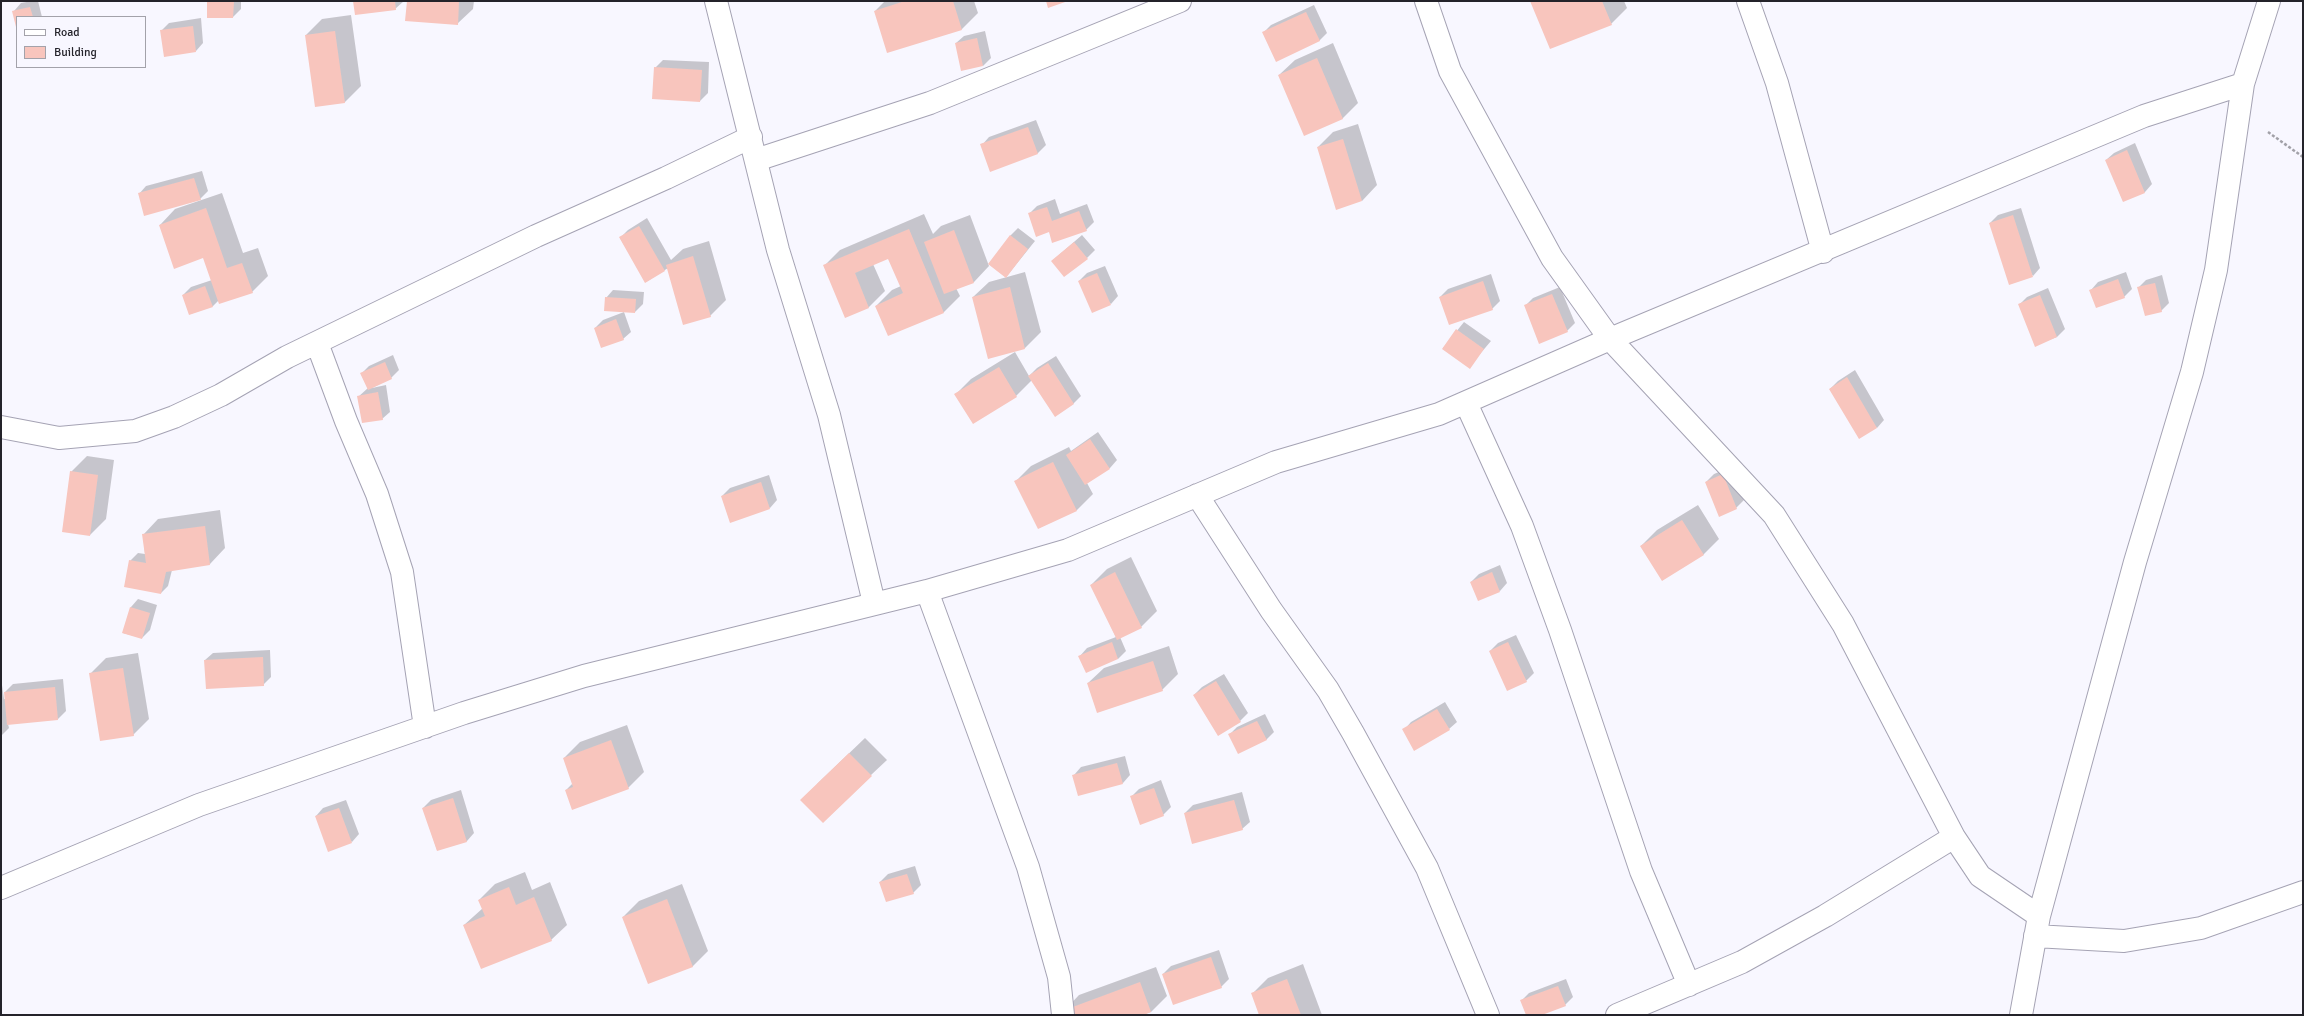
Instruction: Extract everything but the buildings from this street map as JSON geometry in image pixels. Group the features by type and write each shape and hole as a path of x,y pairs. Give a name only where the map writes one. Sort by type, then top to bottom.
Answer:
{"street":[{"path":"716,1 778,250 829,415 874,603"},
{"path":"756,160 930,103 1180,1"},
{"path":"1426,1 1450,71 1552,258 1610,339 1699,432 1774,515 1843,624 1954,837 1980,876 2037,926 2124,941 2201,928 2303,892"},
{"path":"1748,1 1777,83 1823,252"},
{"path":"2021,1015 2037,926 2135,562 2192,372 2216,270 2243,84 2269,1"},
{"path":"1,888 199,805 425,727 584,676 927,591 1068,550 1276,462 1439,414 1610,339 1823,252 2144,116 2243,84"},
{"path":"1,427 59,438 135,431 174,417 221,395 286,357 536,236 666,178 750,137"},
{"path":"317,342 346,421 377,494 402,572 425,727"},
{"path":"1466,403 1522,526 1560,630 1641,871 1689,985"},
{"path":"1197,495 1271,610 1328,690 1353,733 1427,868 1488,1015"},
{"path":"927,591 1028,867 1059,977 1063,1015"},
{"path":"1617,1015 1742,962 1825,916 1954,837"}],"path":[{"path":"2239,110 2303,157"}]}
